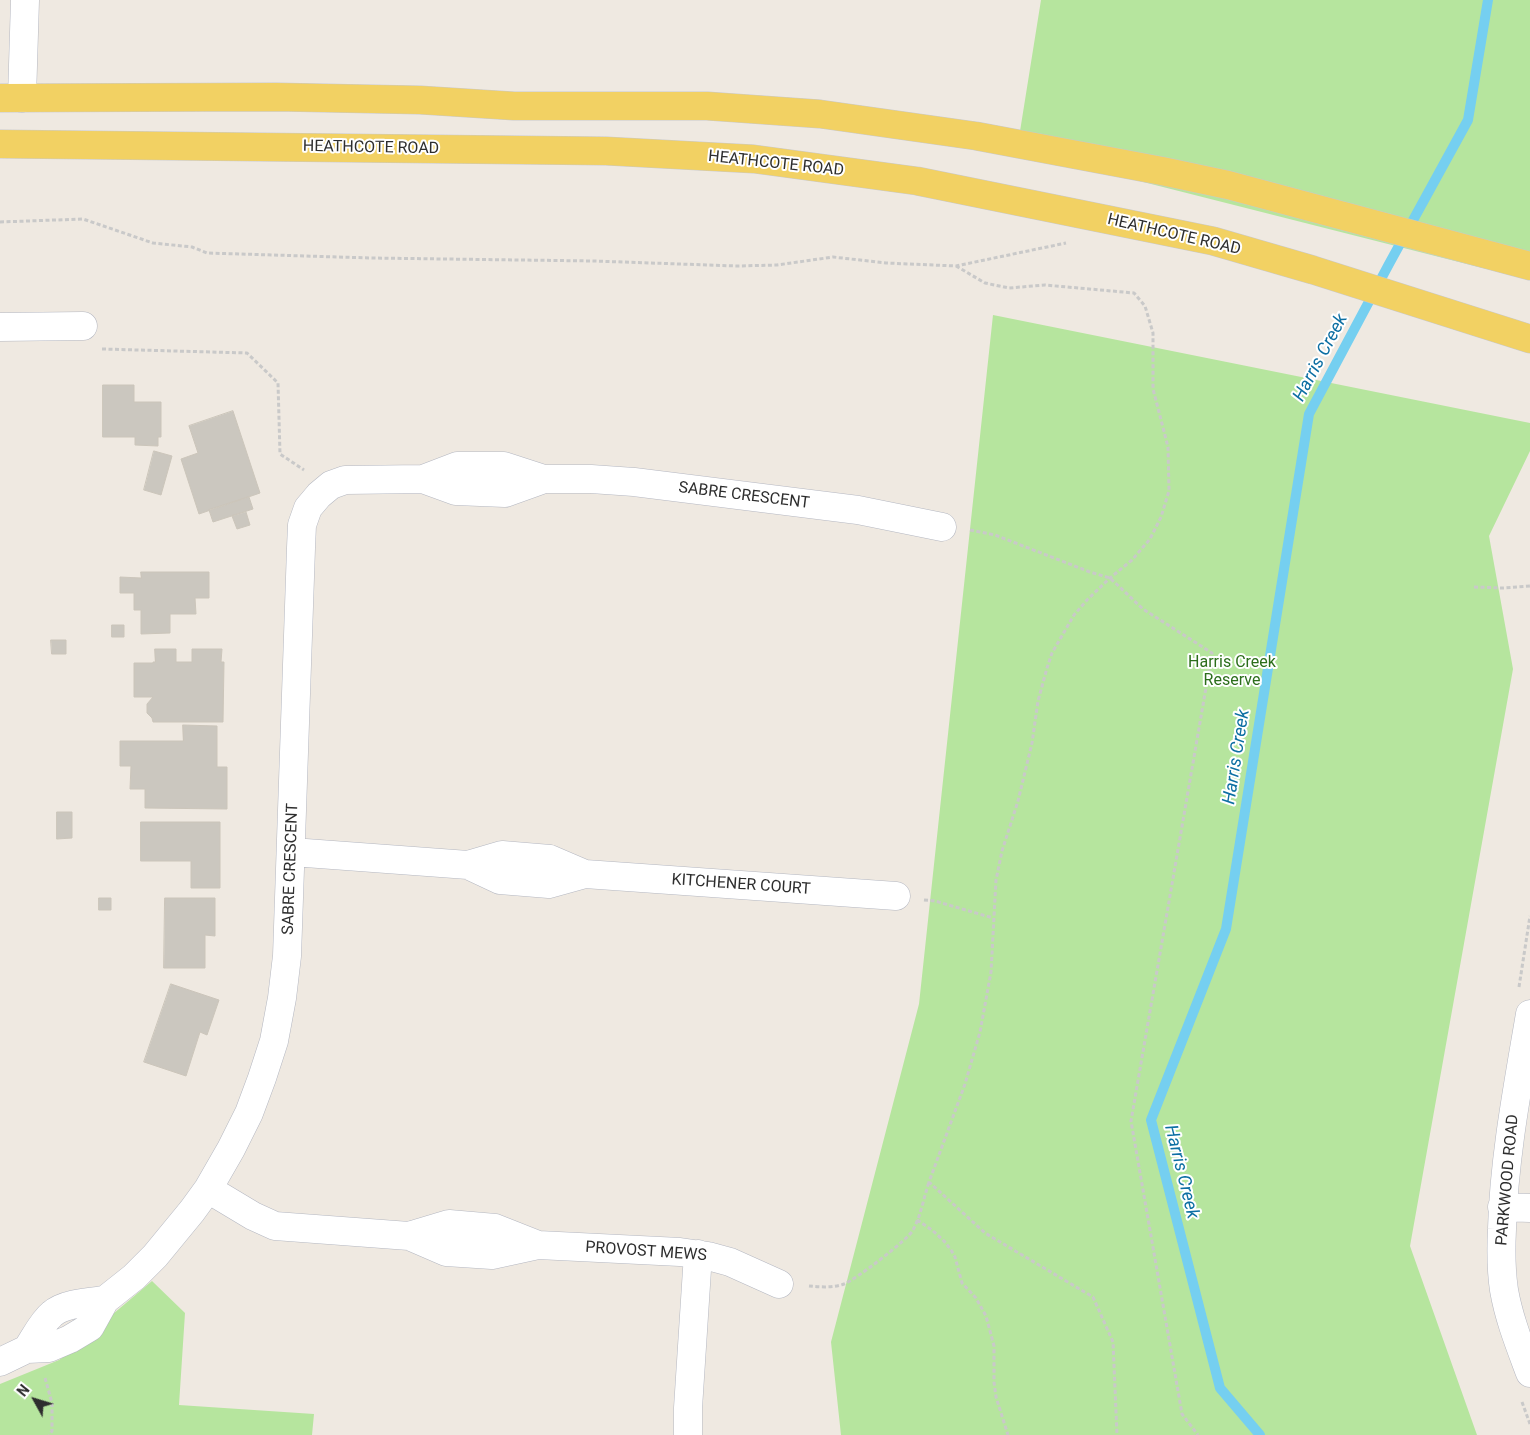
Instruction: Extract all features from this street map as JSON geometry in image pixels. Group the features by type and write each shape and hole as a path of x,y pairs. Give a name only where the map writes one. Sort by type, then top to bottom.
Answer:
{"main road":[{"path":"11,98 276,97 420,100 514,106 708,106 820,114 976,136 1228,185 1530,266"},
{"name":"HEATHCOTE ROAD","path":"0,144 606,151 754,159 917,181 1213,241 1313,270 1530,339"}],"street":[{"path":"11,98 25,0"},
{"path":"0,327 89,337"},
{"name":"SABRE CRESCENT","path":"0,1362 27,1350 49,1348 70,1339 90,1327 105,1300 134,1277 155,1256 176,1232 208,1189 249,1113 262,1078 274,1041 288,956 302,526 308,508 319,495 331,485 345,480 423,479 456,491 505,493 544,479 591,479 634,482 858,510 942,527"},
{"name":"KITCHENER COURT","path":"292,852 468,865 500,880 549,884 585,874 896,896"},
{"name":"PARKWOOD ROAD","path":"1530,1014 1507,1154 1502,1207 1501,1256 1504,1289 1510,1319 1530,1374"},
{"name":"PROVOST MEWS","path":"208,1189 253,1216 275,1226 410,1236 446,1252 492,1255 538,1245 698,1254 730,1262 779,1284"},
{"path":"1502,1207 1530,1208"},
{"path":"688,1435 698,1254"}],"path":[{"path":"0,222 83,220 153,243 192,247 207,253 737,266 777,266 833,257 886,263 956,266 1071,242"},
{"path":"779,1284 820,1287 844,1284 857,1277 913,1231 965,1084 980,1032 991,972 996,880 1002,851 1018,801 1032,743 1038,701 1047,668 1056,646 1074,616 1087,600 1132,560 1150,539 1161,517 1168,491 1168,447 1153,389 1154,333 1145,306 1134,292 1045,285 1010,288 985,283 956,266"},
{"path":"89,337 247,353 278,383 280,454 308,473"},
{"path":"942,527 995,535 1110,578 1143,609 1212,653 1131,1121 1182,1414 1198,1435"},
{"path":"1474,587 1503,588 1530,586"},
{"path":"896,896 935,901 993,918"},
{"path":"929,1182 985,1233 1093,1298 1113,1342 1117,1435"},
{"path":"917,1220 932,1230 951,1250 955,1257 962,1283 976,1298 986,1316 994,1346 996,1397 1008,1435"},
{"path":"27,1350 40,1367 52,1403 52,1431 49,1435"}],"green space":[{"path":"1041,0 1530,0 1530,280 1017,150"},
{"name":"Harris Creek Reserve","path":"993,315 1530,423 1530,451 1489,536 1513,669 1410,1246 1477,1435 841,1435 831,1342 919,1004"},
{"path":"152,1281 185,1313 179,1405 314,1414 312,1435 0,1435 0,1384 59,1360 72,1351"}],"building":[{"path":"103,385 134,385 134,402 161,402 161,437 158,437 158,446 135,445 135,437 103,437"},
{"path":"233,411 260,493 199,514 181,459 198,453 189,426"},
{"path":"154,451 172,456 161,495 144,490"},
{"path":"249,497 253,509 213,522 209,510"},
{"path":"246,512 250,525 237,529 232,516"},
{"path":"141,572 209,572 209,598 195,598 196,614 170,614 170,633 141,634 141,610 134,610 134,593 120,593 120,577 141,578"},
{"path":"112,625 124,625 124,637 112,637"},
{"path":"51,640 66,640 66,654 52,654"},
{"path":"155,649 176,649 176,662 192,662 192,649 222,649 221,662 224,662 223,722 153,722 147,713 147,704 153,697 134,697 134,663 155,662"},
{"path":"183,725 217,726 217,767 227,767 227,809 145,808 145,789 130,789 131,766 120,766 120,741 183,741"},
{"path":"57,812 72,812 72,838 57,839"},
{"path":"141,822 220,822 220,888 191,888 191,861 141,861"},
{"path":"99,898 111,898 111,910 99,910"},
{"path":"165,898 215,898 215,936 205,935 205,968 164,968"},
{"path":"171,984 219,1000 207,1035 200,1032 186,1076 144,1062"}],"waterway":[{"name":"Harris Creek","path":"1260,1435 1220,1388 1151,1120 1226,929 1309,414 1468,120 1488,0"}]}
